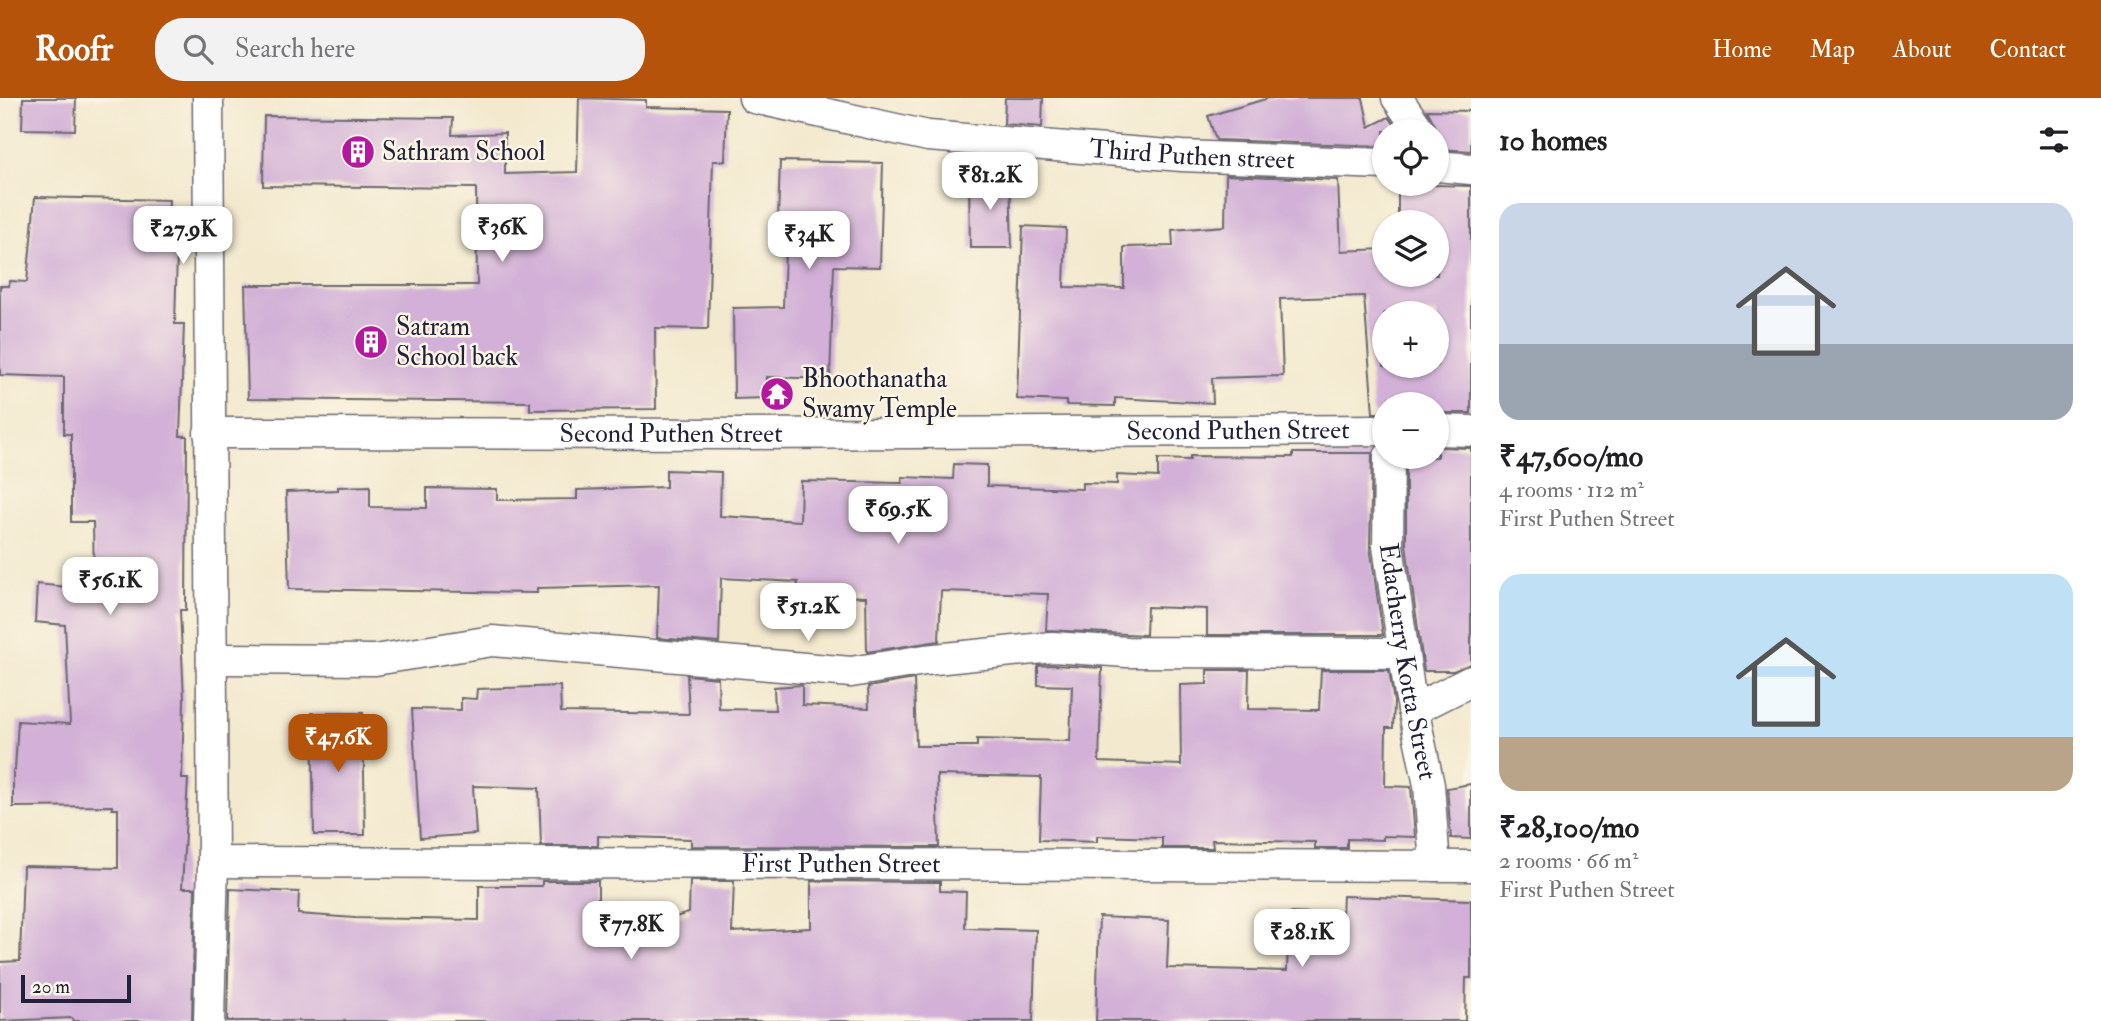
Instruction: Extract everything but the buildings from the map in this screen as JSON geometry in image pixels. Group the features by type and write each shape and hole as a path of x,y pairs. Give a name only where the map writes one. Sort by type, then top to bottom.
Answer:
{"street":[{"path":"208,98 213,862 209,1021"},
{"name":"Third Puthen street","path":"754,98 928,136 1182,156 1372,164"},
{"path":"1397,98 1412,119"},
{"name":"Second Puthen Street","path":"209,433 750,434 1372,430"},
{"path":"1449,430 1471,430"},
{"name":"Edacherry Kotta Street","path":"1389,469 1388,546 1403,653 1429,785 1435,866"},
{"path":"212,659 375,660 492,641 851,672 925,660 1053,647 1127,652 1403,653"},
{"path":"1413,710 1471,681"},
{"name":"First Puthen Street","path":"213,862 1471,866"}],"place":[{"name":"Sathram School","path":"358,152"},
{"name":"Satram School back","path":"371,342"},
{"name":"Bhoothanatha Swamy Temple","path":"777,394"}]}
